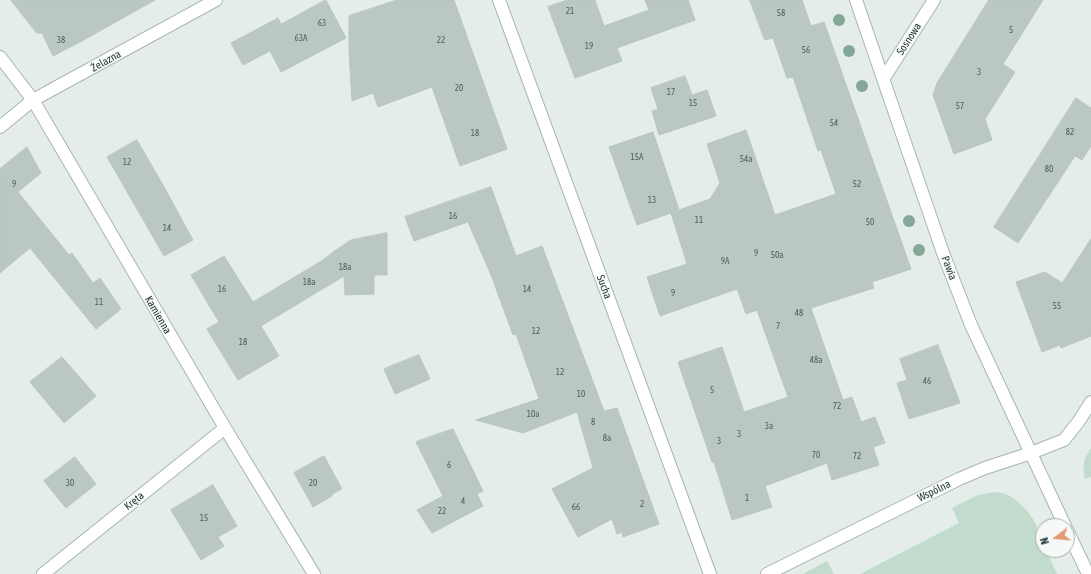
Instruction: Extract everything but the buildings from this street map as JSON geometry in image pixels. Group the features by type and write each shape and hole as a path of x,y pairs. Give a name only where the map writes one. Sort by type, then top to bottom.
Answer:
{"street":[{"name":"Żelazna","path":"0,127 33,100 216,0"},
{"name":"Sucha","path":"499,0 710,574"},
{"name":"Pawia","path":"856,0 943,252 971,325 1061,518"},
{"name":"Sosnowa","path":"884,78 934,0"},
{"name":"Kamienna","path":"0,57 33,100 225,428 314,574"},
{"name":"Wspólna","path":"767,574 959,478 1064,440 1080,421 1091,402"},
{"name":"Kręta","path":"43,574 225,428"},
{"path":"1075,547 1086,570"}],"green space":[{"path":"1091,448 1091,477 1085,479 1084,463"},
{"path":"996,492 1004,493 1015,499 1027,511 1035,522 1035,558 1050,558 1057,574 860,574 959,523 952,508 978,495"},
{"path":"827,561 834,574 803,574"}]}
